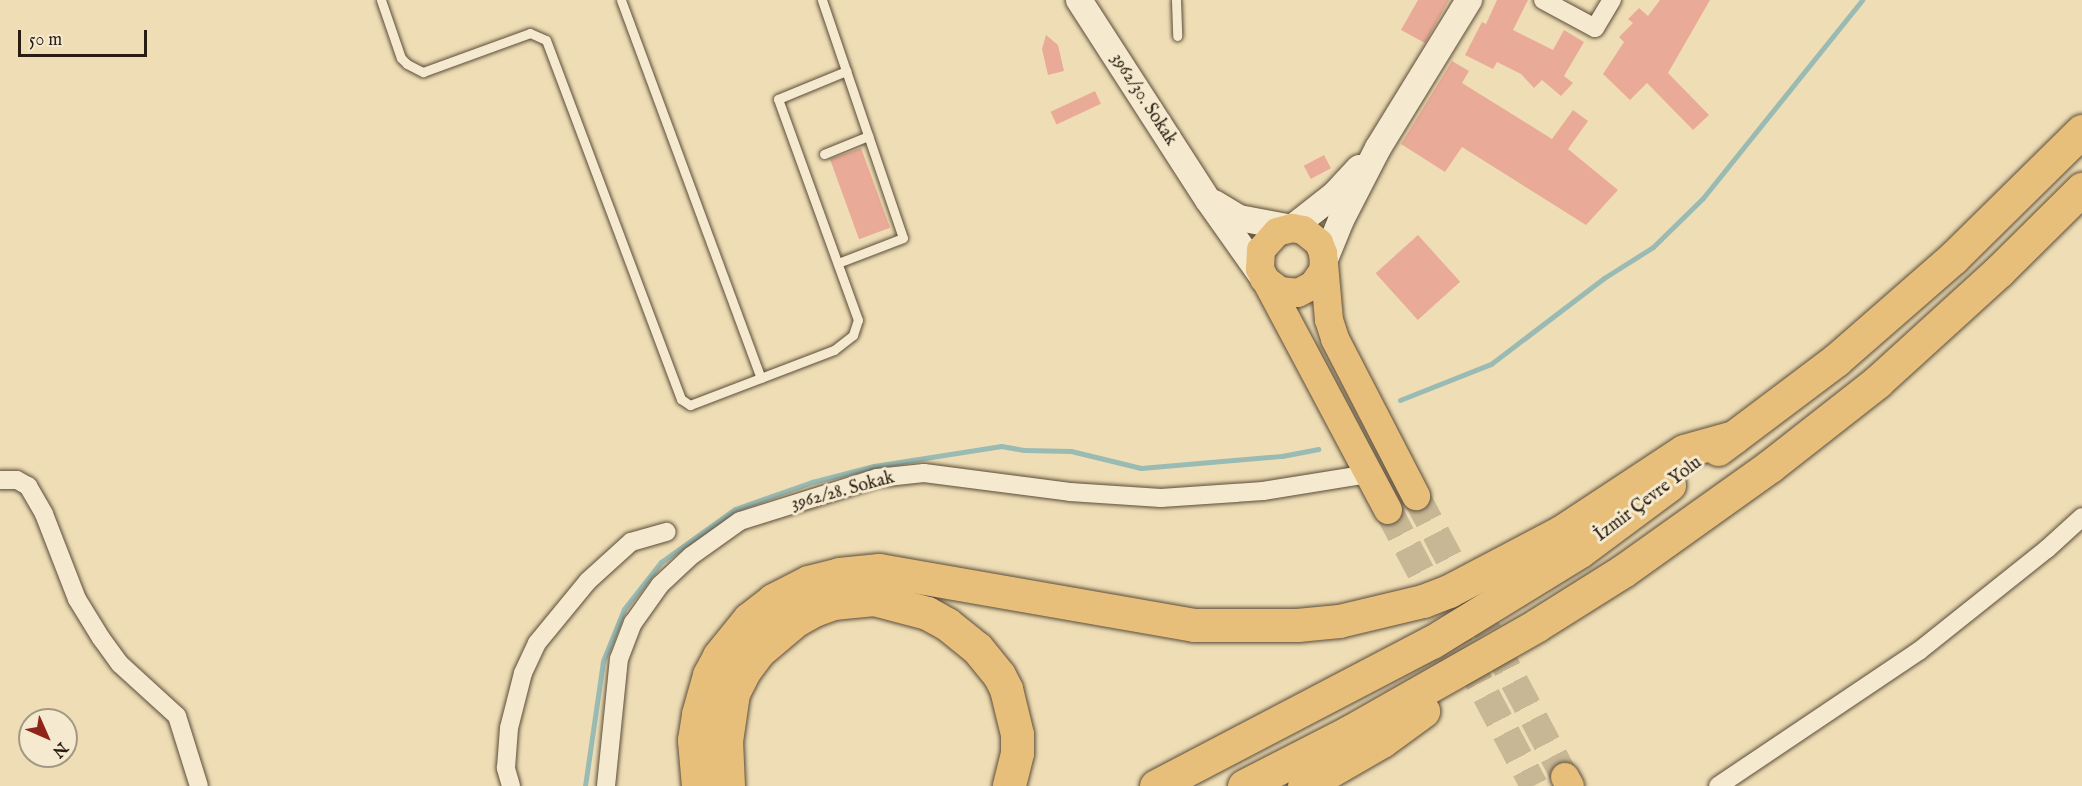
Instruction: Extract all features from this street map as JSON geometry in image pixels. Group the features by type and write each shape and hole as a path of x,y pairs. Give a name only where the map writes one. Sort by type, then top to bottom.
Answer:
{"highway":[{"name":"İzmir Çevre Yolu","path":"1156,786 1432,642 1580,552 1836,360 1953,258 2082,131"},
{"path":"1304,786 1382,741 1538,626 1623,571 1770,466 1877,382 1999,271 2082,189"},
{"path":"699,786 694,740 698,714 709,675 719,656 736,634 761,609 781,594 807,582 839,574 879,570 1194,625 1253,627 1339,621 1423,601 1467,583 1561,532 1684,451 1734,436"},
{"path":"728,786 726,741 733,693 744,671 759,651 796,620 814,610 833,603 874,599 927,613 946,624 977,648 999,675 1006,689 1017,734 1017,753 1009,786"},
{"path":"1244,786 1349,732 1538,626"}],"main road":[{"name":"3962/30. Sokak","path":"1079,0 1208,200 1264,279"},
{"path":"1264,279 1280,291 1298,293 1313,285 1323,271 1324,262 1341,220 1378,148 1468,0"},
{"path":"1378,148 1334,195 1292,228 1277,232 1265,243 1259,258 1264,279 1388,510"},
{"path":"1208,200 1239,218 1292,228 1312,236 1319,243 1324,262 1329,320 1335,339 1416,496"}],"street":[{"path":"1543,0 1595,28 1612,0"},
{"name":"3962/28. Sokak","path":"606,786 619,659 633,623 660,585 691,556 740,521 877,478 924,473 1070,492 1161,498 1263,491 1368,474"},
{"path":"0,480 17,480 28,486 44,514 77,599 101,638 120,664 177,716 199,786"},
{"path":"1718,786 1919,651 2047,549 2082,517"},
{"path":"511,786 506,768 509,728 523,673 537,643 588,581 631,542 667,532"}],"lane":[{"path":"381,0 401,58 407,64 423,72 530,33 546,40 681,399 690,405 834,350 853,335 858,320 778,99 846,71"},
{"path":"621,0 761,378"},
{"path":"822,0 903,238 838,263"},
{"path":"1176,0 1177,36"},
{"path":"824,154 868,136"}],"building":[{"path":"1418,0 1449,0 1425,43 1401,30"},
{"path":"1497,0 1528,0 1513,30 1553,50 1564,30 1584,42 1564,76 1573,83 1561,96 1542,80 1534,88 1521,74 1497,62 1493,69 1465,55 1482,22 1486,24"},
{"path":"1660,0 1710,0 1668,73 1709,115 1693,130 1647,83 1630,100 1603,74 1624,42 1619,37 1633,23 1628,19 1639,8 1648,16"},
{"path":"1046,35 1058,45 1064,71 1048,75 1042,49"},
{"path":"1452,61 1469,71 1462,83 1552,139 1573,110 1588,121 1568,149 1618,190 1586,225 1462,147 1445,172 1401,144"},
{"path":"1095,91 1101,104 1057,124 1051,112"},
{"path":"861,148 890,228 859,239 830,159"},
{"path":"1324,155 1331,168 1311,179 1304,166"},
{"path":"1418,235 1460,282 1418,320 1376,273"}],"waterway":[{"path":"1400,400 1491,364 1604,278 1653,247 1703,198 1862,0"},
{"path":"585,786 603,661 624,609 661,562 735,509 812,482 874,466 1001,446 1024,450 1071,451 1141,468 1282,456 1318,449"}],"tunnel":[{"path":"1416,496 1565,777"},
{"path":"1388,510 1534,786"}]}
